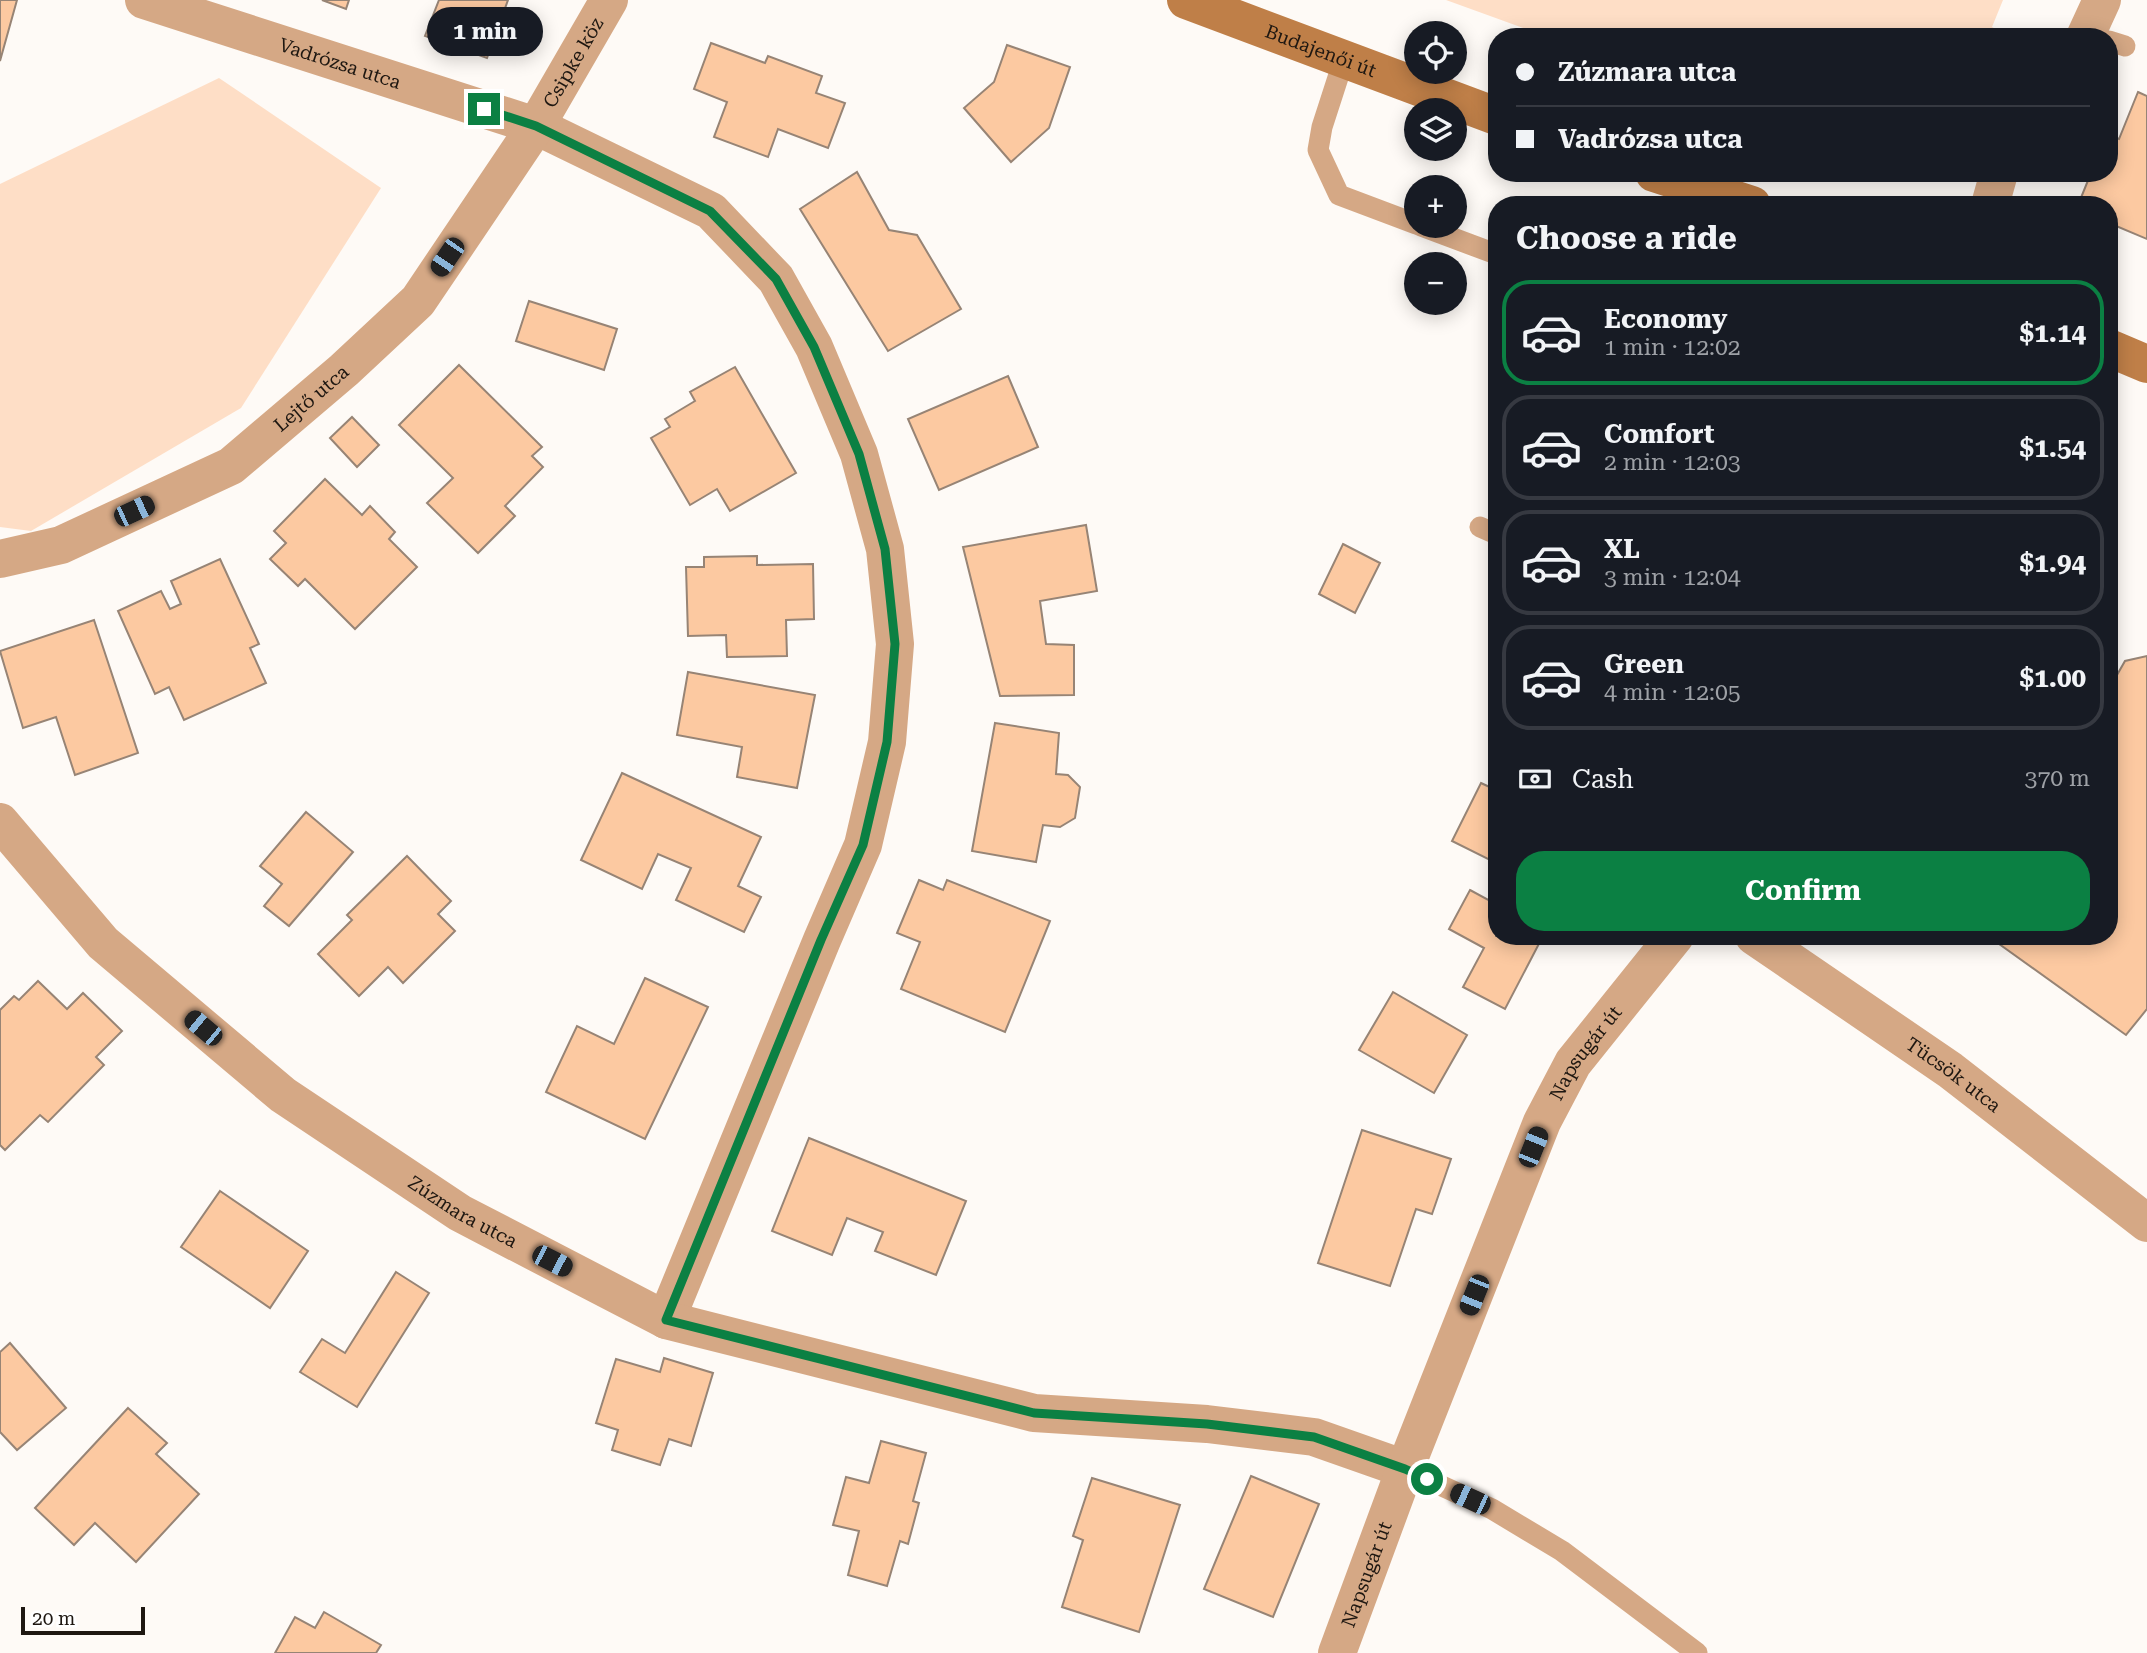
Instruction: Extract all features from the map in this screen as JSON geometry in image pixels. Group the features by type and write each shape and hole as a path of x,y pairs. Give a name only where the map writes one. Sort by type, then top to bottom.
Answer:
{"main road":[{"name":"Budajenői út","path":"1185,0 1488,113"},
{"path":"1682,182 1724,196"},
{"path":"2118,352 2147,364"}],"street":[{"name":"Vadrózsa utca","path":"144,0 536,126 710,211 776,279 814,347 859,454 885,549 895,644 888,730 863,845 821,940 666,1320"},
{"name":"Csipke köz","path":"536,126 608,0"},
{"name":"Lejtő utca","path":"0,559 61,545 231,466 344,370 418,300 536,126"},
{"name":"Zúzmara utca","path":"0,822 103,943 283,1095 460,1213 666,1320 1034,1413 1207,1424 1314,1437 1405,1469"},
{"name":"Napsugár út","path":"1337,1653 1405,1469 1542,1122 1573,1063 1668,945"},
{"name":"Tücsök utca","path":"1767,945 1950,1070 2147,1223"}],"lane":[{"path":"1344,59 1322,127 1318,150 1339,195 1404,219"},
{"path":"1453,238 1488,251"},
{"path":"1405,1469 1492,1509 1562,1551 1697,1653"}],"shaded area":[{"path":"1446,0 2003,0 1992,27 1994,28 1523,28"},
{"path":"219,78 381,188 241,408 31,531 0,527 0,184"}],"building":[{"path":"0,0 17,0 0,61"},
{"path":"322,0 349,0 346,9"},
{"path":"439,0 508,0 487,58 425,36"},
{"path":"711,43 765,63 768,56 822,76 816,93 845,103 828,148 778,129 768,157 714,137 727,102 694,89"},
{"path":"1007,45 1070,67 1049,128 1011,162 964,108 994,82"},
{"path":"2138,92 2147,96 2147,239 2118,227 2118,196 2082,196 2087,182 2118,182 2119,139"},
{"path":"857,172 889,230 917,235 961,309 888,351 800,209"},
{"path":"529,301 617,329 604,370 516,341"},
{"path":"459,365 542,447 532,456 543,467 505,506 515,516 478,553 427,503 453,478 399,425"},
{"path":"735,367 796,473 730,511 717,489 690,505 651,438 670,427 665,419 695,401 690,392"},
{"path":"1008,376 1038,447 939,490 908,419"},
{"path":"352,417 379,445 357,467 330,438"},
{"path":"325,479 362,515 370,506 395,532 389,539 417,567 355,629 305,579 298,586 270,559 286,543 274,531"},
{"path":"1086,525 1097,591 1040,601 1046,644 1074,645 1074,695 1000,696 963,547"},
{"path":"1343,544 1380,563 1355,613 1319,594"},
{"path":"757,556 757,565 813,564 814,619 786,620 787,656 727,657 726,635 688,636 686,567 704,567 704,557"},
{"path":"220,559 259,644 250,648 266,683 184,720 169,687 155,694 118,611 161,591 170,609 181,604 171,581"},
{"path":"94,620 138,753 75,775 56,717 23,728 0,651"},
{"path":"2147,656 2147,1009 2126,1035 2001,945 2118,945 2118,673 2125,661"},
{"path":"688,672 815,695 797,788 737,777 742,747 677,735"},
{"path":"995,723 1059,733 1056,774 1068,775 1080,787 1075,818 1060,827 1043,825 1036,862 972,851"},
{"path":"622,773 761,837 738,886 761,897 744,932 676,900 691,868 658,854 642,889 581,860"},
{"path":"1481,783 1488,786 1488,859 1452,841"},
{"path":"306,812 353,852 289,926 264,906 282,884 260,866"},
{"path":"407,856 451,901 438,914 455,931 403,983 388,967 359,996 318,954 352,920 347,915"},
{"path":"919,880 943,890 947,880 1050,921 1005,1032 901,989 920,942 897,933"},
{"path":"1470,890 1488,900 1488,945 1538,945 1505,1009 1463,987 1484,948 1449,929"},
{"path":"645,978 708,1007 645,1139 546,1092 577,1026 614,1044"},
{"path":"38,981 67,1009 83,993 122,1031 96,1057 104,1065 48,1122 40,1115 5,1150 0,1145 0,1010 14,996 19,1000"},
{"path":"1393,992 1467,1035 1434,1093 1359,1050"},
{"path":"1362,1130 1451,1159 1432,1214 1416,1209 1390,1286 1318,1263"},
{"path":"809,1138 966,1201 936,1275 875,1251 883,1232 847,1218 832,1255 772,1231"},
{"path":"220,1191 308,1251 270,1308 181,1247"},
{"path":"396,1272 429,1293 357,1407 300,1372 322,1339 345,1353"},
{"path":"10,1343 66,1408 17,1450 0,1432 0,1352"},
{"path":"664,1358 713,1373 691,1446 669,1439 660,1465 612,1450 618,1430 596,1423 616,1359 660,1372"},
{"path":"128,1408 167,1443 156,1454 199,1494 136,1562 95,1523 74,1545 35,1508"},
{"path":"881,1441 926,1453 913,1501 919,1503 908,1544 900,1541 887,1586 848,1575 859,1531 833,1525 846,1477 869,1483"},
{"path":"1251,1476 1319,1504 1273,1617 1204,1589"},
{"path":"1092,1478 1180,1505 1139,1632 1062,1607 1083,1540 1073,1536"},
{"path":"324,1612 381,1645 376,1653 275,1653 295,1617 315,1628"}],"route":[{"path":"484,109 536,126 710,211 776,279 814,347 859,454 885,549 895,644 887,742 863,845 821,940 666,1320 1034,1413 1207,1424 1314,1437 1427,1479"}]}
